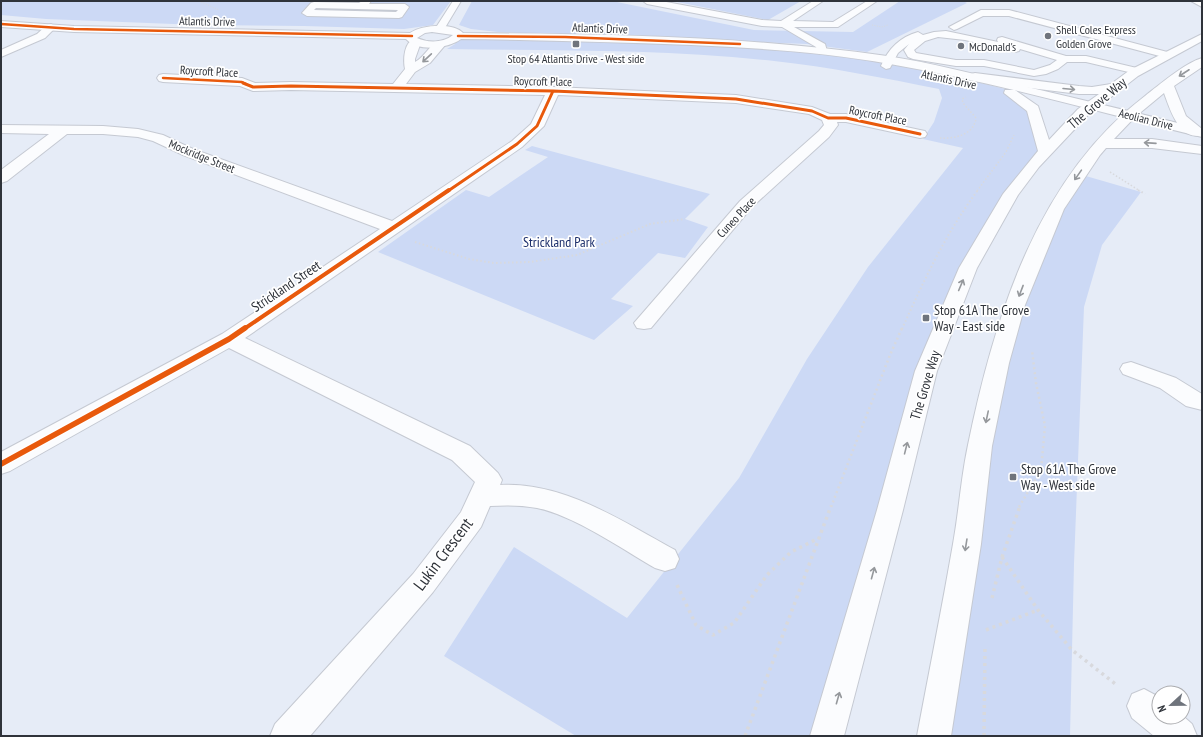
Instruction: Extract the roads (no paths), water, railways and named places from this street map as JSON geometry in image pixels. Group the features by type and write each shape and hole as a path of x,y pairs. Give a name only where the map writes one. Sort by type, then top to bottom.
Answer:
{"street":[{"path":"1196,1 1202,4"},
{"name":"Atlantis Drive","path":"1,24 414,39 440,44"},
{"path":"1,48 24,36 51,27"},
{"path":"1,54 41,36 51,27"},
{"path":"397,88 411,69 426,62 440,44 451,41 458,36 458,34 453,31 440,29 422,31 414,39 409,59 411,69"},
{"name":"Atlantis Drive","path":"458,36 740,44 774,48 791,52 888,63 1010,93 1126,118"},
{"name":"The Grove Way","path":"827,736 890,510 926,372 968,268 1011,194 1045,151 1087,109 1112,88 1137,71 1202,37"},
{"name":"Atlantis Drive","path":"774,48 791,47 822,51 975,77 1087,109"},
{"path":"934,736 967,544 980,446 998,363 1015,305 1056,209 1094,152 1126,118 1167,85 1202,62"},
{"path":"975,77 1079,90 1092,91 1112,88"},
{"name":"Roycroft Place","path":"163,78 242,82 253,87 291,86 553,91 736,99 812,110 828,118 846,118 920,134"},
{"path":"1167,85 1174,98 1177,116 1181,122 1200,136"},
{"name":"Strickland Street","path":"1,464 229,339 394,228 517,144 537,126 553,91"},
{"path":"1010,93 1022,100 1033,110 1045,151"},
{"name":"Cuneo Place","path":"644,323 746,204 824,134 831,125 828,118"},
{"name":"Aeolian Drive","path":"1126,118 1200,136"},
{"name":"Mockridge Street","path":"1,129 103,130 138,133 158,138 188,152 394,228"},
{"path":"1,178 64,129"},
{"path":"1102,144 1144,142 1202,150"},
{"name":"Lukin Crescent","path":"229,339 460,453 488,480 471,519 423,583 287,736"},
{"path":"1131,369 1168,383 1194,400 1202,402"},
{"path":"481,496 510,495 544,499 589,517 665,559"},
{"path":"1144,706 1180,736"}],"lane":[{"path":"440,29 457,1"},
{"path":"647,1 762,23 835,25 873,1"},
{"path":"782,24 819,1"},
{"path":"364,4 405,7 399,15 307,13 314,5 364,4"},
{"path":"954,27 981,14 1009,13 1167,55"},
{"path":"782,24 821,46 822,51"},
{"path":"888,63 892,53 902,42 929,30 946,26 954,27 1018,48 1065,59"},
{"path":"1018,48 938,34 932,35 912,44 908,50 919,54 968,63 984,63 1034,72 1042,72 1054,67 1065,59 1110,41"},
{"path":"984,63 1018,48"},
{"path":"1087,51 1137,71"}],"place":[{"name":"Shell Coles Express Golden Grove","path":"1048,36"},
{"name":"Stop 64 Atlantis Drive - West side","path":"576,44"},
{"name":"McDonald's","path":"961,46"},
{"name":"Stop 61A The Grove Way - East side","path":"926,318"},
{"name":"Stop 61A The Grove Way - West side","path":"1013,477"}],"park label":[{"name":"Strickland Park","path":"559,242"}]}
